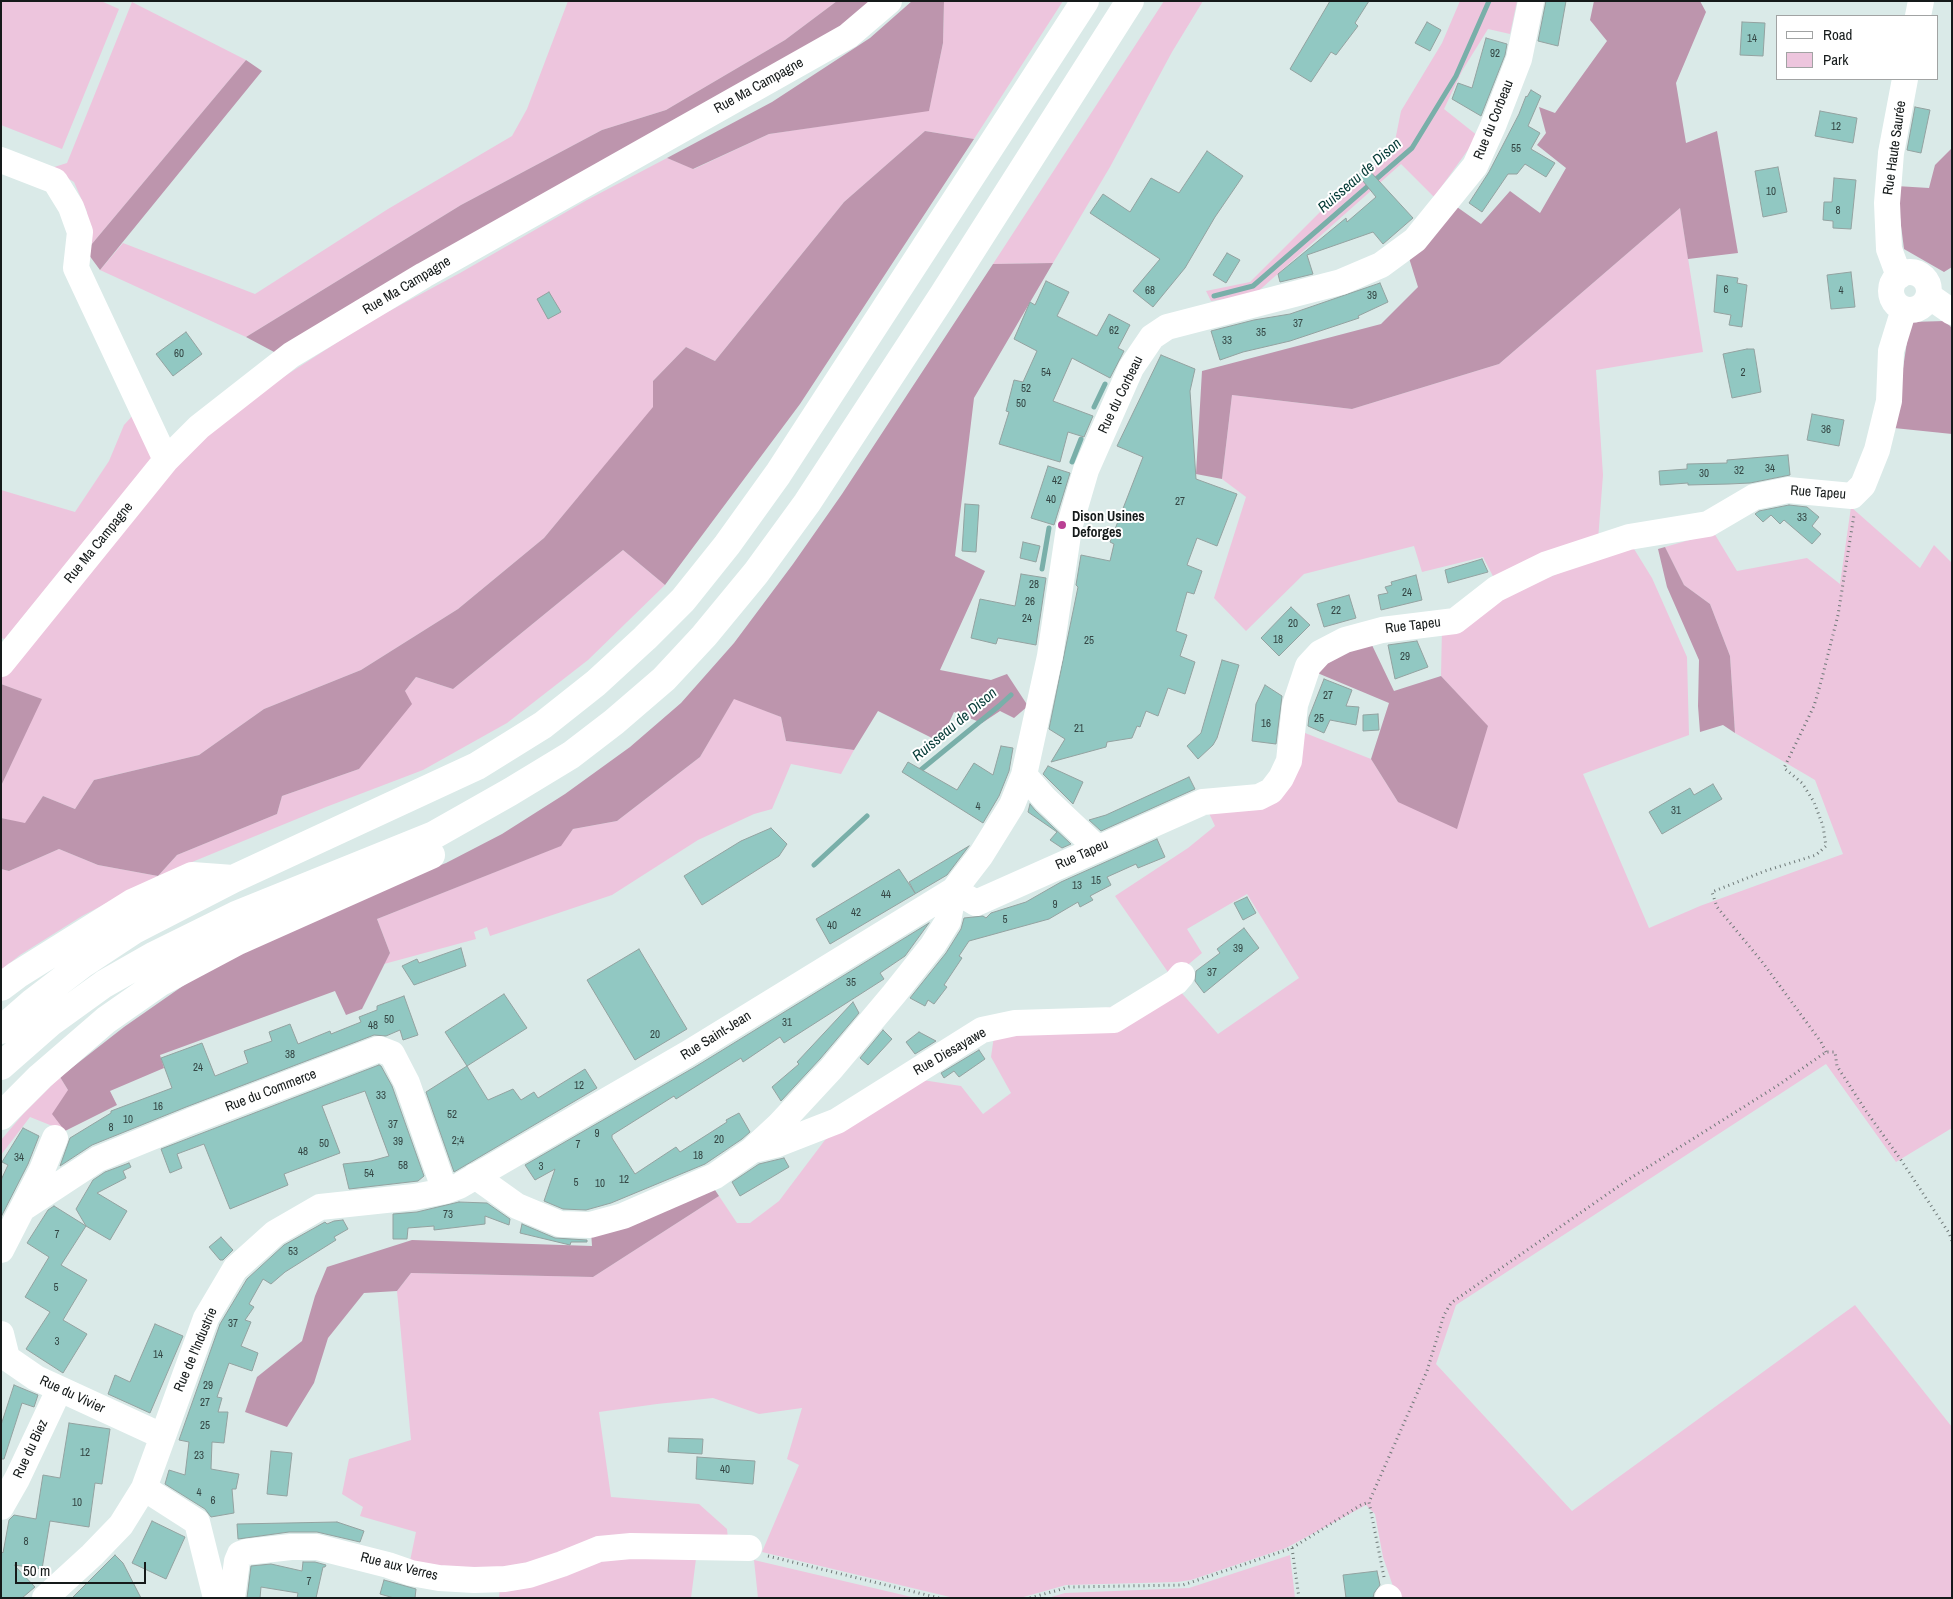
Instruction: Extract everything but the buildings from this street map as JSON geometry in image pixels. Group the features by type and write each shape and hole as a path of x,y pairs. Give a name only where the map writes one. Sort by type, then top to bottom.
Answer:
{"highway":[{"path":"1,1030 33,1002 93,957 134,930 233,879 477,766 543,725 596,683 646,638 683,600 727,545 778,474 1085,1"},
{"path":"1,1066 50,1023 104,984 155,955 236,915 434,835 510,792 571,755 614,722 664,679 704,636 756,573 807,502 943,295 1130,1"},
{"path":"1,1116 40,1077 106,1020 159,983 238,941 434,854 510,792"},
{"path":"1,987 132,903 192,876 233,879"}],"street":[{"name":"Rue Ma Campagne","path":"1,664 166,460 199,427 291,355 424,275 848,36 888,1"},
{"name":"Rue du Corbeau","path":"954,890 981,855 1012,805 1024,774 1050,656 1069,528 1086,470 1131,368 1152,337 1167,326 1341,282 1381,265 1415,240 1475,166 1519,59 1531,1"},
{"path":"1918,15 1921,1"},
{"name":"Rue Haute Saurée","path":"1899,276 1889,249 1887,203 1891,153 1904,80"},
{"path":"1,160 55,181 71,206 80,232 76,268 166,460"},
{"path":"1907,272 1917,273 1928,284 1929,296 1926,303 1918,309 1904,308 1900,307 1893,300 1892,287 1899,276 1907,272"},
{"path":"1929,296 1952,312"},
{"name":"Rue Tapeu","path":"954,890 976,903 1203,802 1259,796 1271,791 1281,778 1289,761 1295,705 1308,666 1320,653 1345,640 1382,630 1455,621 1496,589 1547,564 1629,537 1708,524 1754,497 1788,490 1852,496 1863,485 1876,450 1889,401 1891,351 1904,308"},
{"path":"1024,774 1045,799 1097,848"},
{"name":"Rue Diesayawe","path":"475,1176 518,1206 560,1224 590,1225 623,1216 715,1176 752,1151 779,1126 831,1069 933,945 948,921 954,890"},
{"name":"Rue Saint-Jean","path":"475,1176 678,1059 954,890"},
{"name":"Rue Diesayawe","path":"752,1151 778,1144 837,1121 982,1030 1015,1023 1114,1020 1176,982 1182,975"},
{"name":"Rue du Commerce","path":"22,1209 98,1159 379,1049 392,1054 407,1083 445,1191"},
{"path":"1,1250 42,1170 55,1138"},
{"name":"Rue de l'Industrie","path":"45,1598 92,1555 121,1525 144,1488 206,1318 235,1269 275,1232 320,1207 414,1197 445,1191 459,1186 475,1176"},
{"name":"Rue du Vivier","path":"1,1334 7,1358 36,1378 162,1436"},
{"name":"Rue du Biez","path":"1,1507 17,1479 59,1390"},
{"path":"144,1488 197,1522 216,1598"},
{"name":"Rue aux Verres","path":"232,1598 237,1561 240,1554 291,1547 317,1547 420,1575 474,1580 505,1579 529,1574 562,1564 599,1549 631,1546 749,1548"}],"path":[{"path":"1826,1052 1821,1042 1763,963 1717,907 1712,892 1765,871 1816,854 1826,846 1823,826 1814,802 1802,783 1784,768 1814,706 1821,682 1838,615 1853,518 1856,510"},
{"path":"1389,1597 1369,1502 1427,1371 1444,1315 1451,1303 1630,1179 1777,1086 1826,1052 1835,1052 1837,1066 1915,1180 1949,1233 1952,1241"},
{"path":"1030,1598 1069,1587 1183,1585 1292,1548 1361,1504 1369,1502"},
{"path":"749,1548 759,1554 939,1598"},
{"path":"1292,1548 1299,1598"}],"green space":[{"path":"1,1 101,1 119,9 62,149 1,125"},
{"path":"568,1 837,1 785,40 666,110 602,130 461,205 246,337 100,270 123,243 255,294 388,209 512,136 527,109"},
{"path":"944,1 1063,1 974,139 925,131 844,202 715,361 686,347 653,381 654,407 544,538 458,609 361,670 264,709 199,755 94,780 75,809 43,796 25,824 1,818 1,786 41,699 1,684 1,679 162,481 220,422 274,383 369,322 460,273 587,200 667,158 694,169 769,134 929,110 943,43"},
{"path":"1164,1 1203,1 1172,52 1110,167 1053,263 993,264"},
{"path":"1460,1 1517,1 1510,34 1488,29 1462,71 1444,109 1478,136 1434,197 1401,164 1254,295 1211,301 1206,291 1250,282 1343,189 1369,173 1395,141 1401,111 1442,43"},
{"path":"132,2 246,60 86,251 87,212 74,182 51,168 67,163"},
{"path":"1680,208 1703,352 1596,370 1603,475 1598,540 1496,582 1483,557 1422,572 1414,546 1304,574 1246,631 1214,598 1246,497 1222,479 1232,395 1352,409 1499,364"},
{"path":"134,414 153,456 5,639 1,638 1,490 75,512 109,461 124,425"},
{"path":"1851,507 1920,568 1934,545 1952,563 1952,1128 1896,1162 1826,1064 1456,1305 1436,1364 1572,1511 1855,1305 1952,1427 1952,1598 1397,1598 1383,1557 1375,1514 1366,1505 1286,1548 1191,1580 1066,1585 1020,1598 954,1598 762,1552 799,1465 787,1459 802,1408 759,1414 713,1398 599,1412 611,1497 699,1504 727,1529 728,1539 475,1571 410,1561 416,1532 360,1516 363,1507 342,1494 349,1459 411,1440 397,1291 411,1273 593,1277 719,1196 737,1223 750,1223 779,1201 825,1140 916,1079 961,1086 983,1114 1011,1093 991,1057 994,1036 1179,990 1218,1034 1299,978 1247,894 1187,929 1202,953 1172,978 1115,896 1188,848 1215,826 1208,811 1265,807 1305,733 1371,759 1398,802 1488,727 1441,676 1442,628 1503,596 1631,544 1652,578 1687,657 1689,735 1583,774 1649,928 1700,906 1843,854 1815,780 1735,733 1730,656 1710,604 1684,585 1665,547 1714,533 1737,571 1807,558 1840,584"},
{"path":"623,550 665,585 588,660 507,723 423,770 326,807 158,876 177,855 277,814 282,796 359,769 405,691 416,677 453,689"},
{"path":"734,698 781,717 786,741 854,750 841,774 791,764 772,809 754,814 698,840 612,895 490,936 487,927 474,932 476,939 384,964 390,953 377,919 560,846 573,829 617,821 700,757"},
{"path":"59,849 98,865 158,876 82,916 20,955 1,970 1,869 9,871"},
{"path":"60,1077 68,1090 65,1131 30,1117 1,1155 1,1140 24,1113"},
{"path":"697,1551 691,1598 499,1598 500,1585 606,1557"},
{"path":"1290,1555 1295,1598 1048,1598 1065,1593 1189,1588"},
{"path":"754,1560 916,1598 758,1598"}],"shaded area":[{"path":"837,1 876,1 832,37 276,353 246,337 461,205 602,130 666,110 785,40"},
{"path":"912,1 944,1 943,43 929,111 769,134 693,169 667,158 772,102 870,38"},
{"path":"1594,1 1700,1 1706,12 1676,83 1686,143 1717,131 1738,253 1688,259 1680,208 1499,364 1352,409 1232,395 1222,479 1196,474 1202,371 1381,324 1418,287 1409,258 1457,207 1481,224 1510,191 1540,213 1566,168 1537,145 1546,133 1539,107 1555,113 1607,41 1590,20"},
{"path":"246,60 262,71 100,270 86,251"},
{"path":"925,131 974,139 800,404 665,585 623,550 453,689 416,677 405,691 412,704 359,769 282,796 277,814 177,855 158,876 98,865 59,849 9,871 1,869 1,818 25,823 43,796 75,809 94,780 199,755 264,709 361,670 458,609 544,538 653,407 653,381 686,347 715,361 844,202"},
{"path":"1952,148 1952,267 1944,272 1904,249 1896,186 1929,188 1935,165"},
{"path":"1053,263 974,398 955,556 985,571 940,670 991,680 1007,674 1028,706 1014,718 1000,711 982,723 954,712 940,742 878,711 854,750 786,741 781,717 734,699 700,757 617,821 573,829 561,846 377,919 390,953 362,1009 346,1015 335,991 160,1055 164,1068 110,1091 117,1105 65,1131 52,1114 68,1090 60,1077 124,1027 200,974 348,902 446,863 502,834 565,794 630,747 681,703 734,643 793,564 842,494 993,264"},
{"path":"1945,321 1952,328 1952,434 1894,428 1910,322"},
{"path":"1665,547 1684,585 1710,604 1730,656 1735,733 1723,725 1700,732 1698,706 1699,660 1667,587 1658,549"},
{"path":"1371,643 1394,691 1441,676 1488,726 1457,829 1398,802 1371,759 1389,703 1315,672 1335,657"},
{"path":"1,684 42,699 1,786"},
{"path":"711,1184 719,1196 593,1277 411,1273 397,1291 364,1293 328,1338 314,1383 287,1427 245,1412 257,1377 302,1341 315,1296 327,1267 412,1240 592,1246 591,1231"}],"waterway":[{"name":"Ruisseau de Dison","path":"1214,296 1253,286 1412,148 1456,76 1489,1"},
{"name":"Ruisseau de Dison","path":"1094,407 1105,384"},
{"name":"Ruisseau de Dison","path":"1072,462 1081,439"},
{"name":"Ruisseau de Dison","path":"1042,569 1049,528"},
{"name":"Ruisseau de Dison","path":"917,773 1011,695"},
{"name":"Ruisseau de Dison","path":"814,865 867,816"}],"place":[{"name":"Dison Usines Deforges","path":"1062,525"}]}
